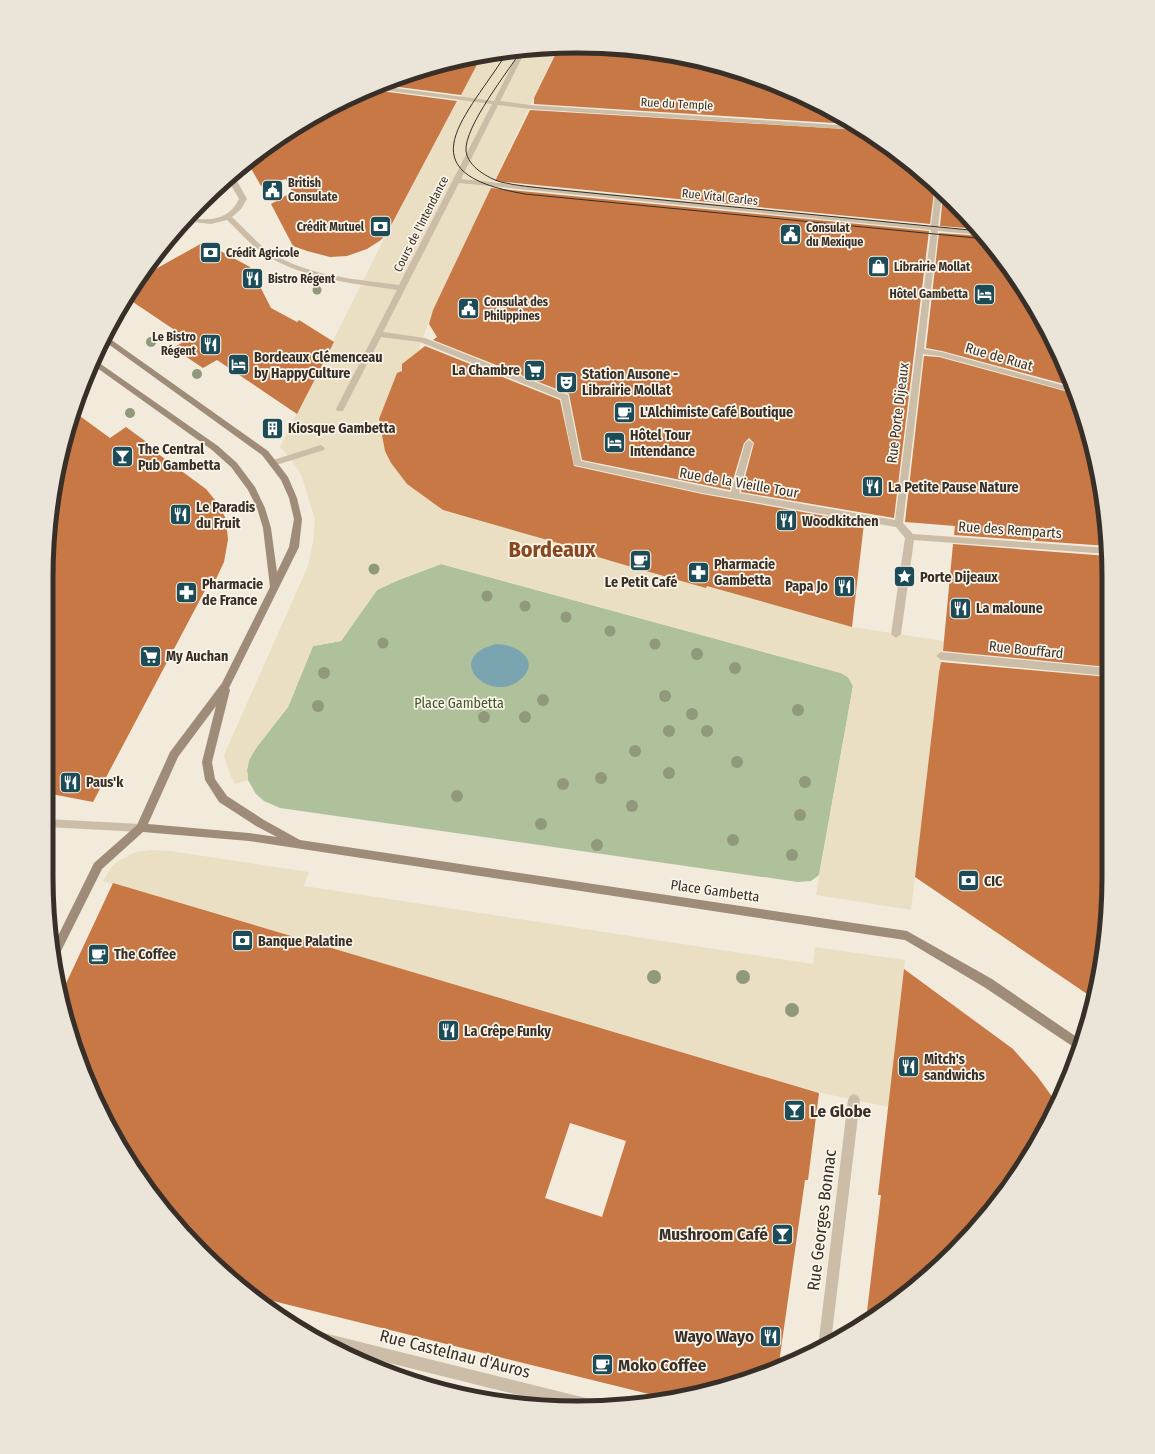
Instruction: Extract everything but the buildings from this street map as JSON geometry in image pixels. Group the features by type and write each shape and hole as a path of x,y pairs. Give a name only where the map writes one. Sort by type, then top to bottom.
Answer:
{"main road":[{"name":"Place Gambetta","path":"109,341 265,453 285,479 293,498 298,519 294,547 226,685 174,755 141,828 249,838 907,936 988,983 1075,1042"},
{"path":"98,365 209,444 234,465 252,489 268,528 274,587"},
{"name":"Place Gambetta","path":"226,685 207,762 210,780 222,799 260,823 304,846"},
{"path":"57,947 98,866 141,828"}],"street":[{"name":"Cours de l'Intendance","path":"340,409 520,56"},
{"name":"Rue du Temple","path":"387,89 530,107 847,127"},
{"name":"Rue Vital Carles","path":"456,181 972,232"},
{"path":"194,221 212,222 228,217 239,209 243,199 233,182"},
{"name":"Rue Porte Dijeaux","path":"899,524 938,198"},
{"path":"228,217 264,251 293,266 323,275 401,288"},
{"name":"Rue de la Vieille Tour","path":"378,334 422,340 565,397 577,463 702,490 899,524"},
{"name":"Rue de Ruat","path":"919,351 939,354 1067,389"},
{"path":"734,496 749,443"},
{"path":"273,463 321,448"},
{"path":"896,634 910,537 899,524"},
{"name":"Rue des Remparts","path":"910,537 1101,551"},
{"name":"Rue Bouffard","path":"942,656 1102,671"},
{"path":"53,823 141,828"},
{"name":"Rue Georges Bonnac","path":"825,1339 854,1100"},
{"name":"Rue Castelnau d'Auros","path":"340,1344 569,1401"}],"green space":[{"name":"Place Gambetta","path":"441,564 841,673 848,677 853,686 819,875 811,881 798,882 280,808 264,801 256,794 248,780 247,770 249,760 256,748 288,707 313,646 341,641 377,590"}],"shaded area":[{"path":"555,54 434,308 418,351 403,364 410,368 394,381 378,422 384,423 385,451 391,463 407,484 441,505 440,509 852,627 944,641 911,910 816,895 853,686 848,677 841,673 441,564 377,590 341,641 313,646 288,707 256,748 249,760 247,770 248,780 235,784 230,775 224,755 308,566 313,542 315,520 301,474 280,447 387,233 478,62 509,57"},
{"path":"151,850 171,851 309,872 304,886 813,964 815,947 905,960 889,1107 817,1092 103,881 112,866 120,860 136,852"}],"water":[{"path":"496,644 518,650 524,654 528,660 529,666 527,672 521,679 509,686 496,687 485,683 476,677 472,668 472,659 480,651"}],"tram line":[{"path":"518,56 479,114 467,141 466,151 470,162 485,175 501,182 550,189 970,230"},
{"path":"503,58 476,98 463,120 455,139 454,157 464,172 487,185 525,194 977,238"}],"place":[{"name":"British Consulate","path":"273,190"},
{"name":"Crédit Mutuel","path":"380,227"},
{"name":"Consulat du Mexique","path":"790,235"},
{"name":"Crédit Agricole","path":"210,253"},
{"name":"Librairie Mollat","path":"879,267"},
{"name":"Bistro Régent","path":"253,279"},
{"name":"Hôtel Gambetta","path":"984,294"},
{"name":"Consulat des Philippines","path":"469,309"},
{"name":"Le Bistro Régent","path":"211,344"},
{"name":"Bordeaux Clémenceau by HappyCulture","path":"239,365"},
{"name":"La Chambre","path":"535,370"},
{"name":"Station Ausone - Librairie Mollat","path":"567,382"},
{"name":"L'Alchimiste Café Boutique","path":"624,412"},
{"name":"Kiosque Gambetta","path":"273,428"},
{"name":"Hôtel Tour Intendance","path":"615,443"},
{"name":"The Central Pub Gambetta","path":"123,457"},
{"name":"La Petite Pause Nature","path":"872,487"},
{"name":"Le Paradis du Fruit","path":"181,515"},
{"name":"Woodkitchen","path":"786,521"},
{"name":"Le Petit Café","path":"641,560"},
{"name":"Pharmacie Gambetta","path":"699,572"},
{"name":"Porte Dijeaux","path":"904,577"},
{"name":"Papa Jo","path":"844,586"},
{"name":"Pharmacie de France","path":"186,592"},
{"name":"La maloune","path":"960,608"},
{"name":"My Auchan","path":"150,656"},
{"name":"Paus'k","path":"70,782"},
{"name":"CIC","path":"969,881"},
{"name":"Banque Palatine","path":"242,941"},
{"name":"The Coffee","path":"99,954"},
{"name":"La Crêpe Funky","path":"448,1031"},
{"name":"Mitch's sandwichs","path":"908,1067"},
{"name":"Le Globe","path":"795,1111"},
{"name":"Mushroom Café","path":"783,1234"},
{"name":"Wayo Wayo","path":"770,1336"},
{"name":"Moko Coffee","path":"602,1365"}],"district":[{"name":"Bordeaux","path":"552,549"}]}
